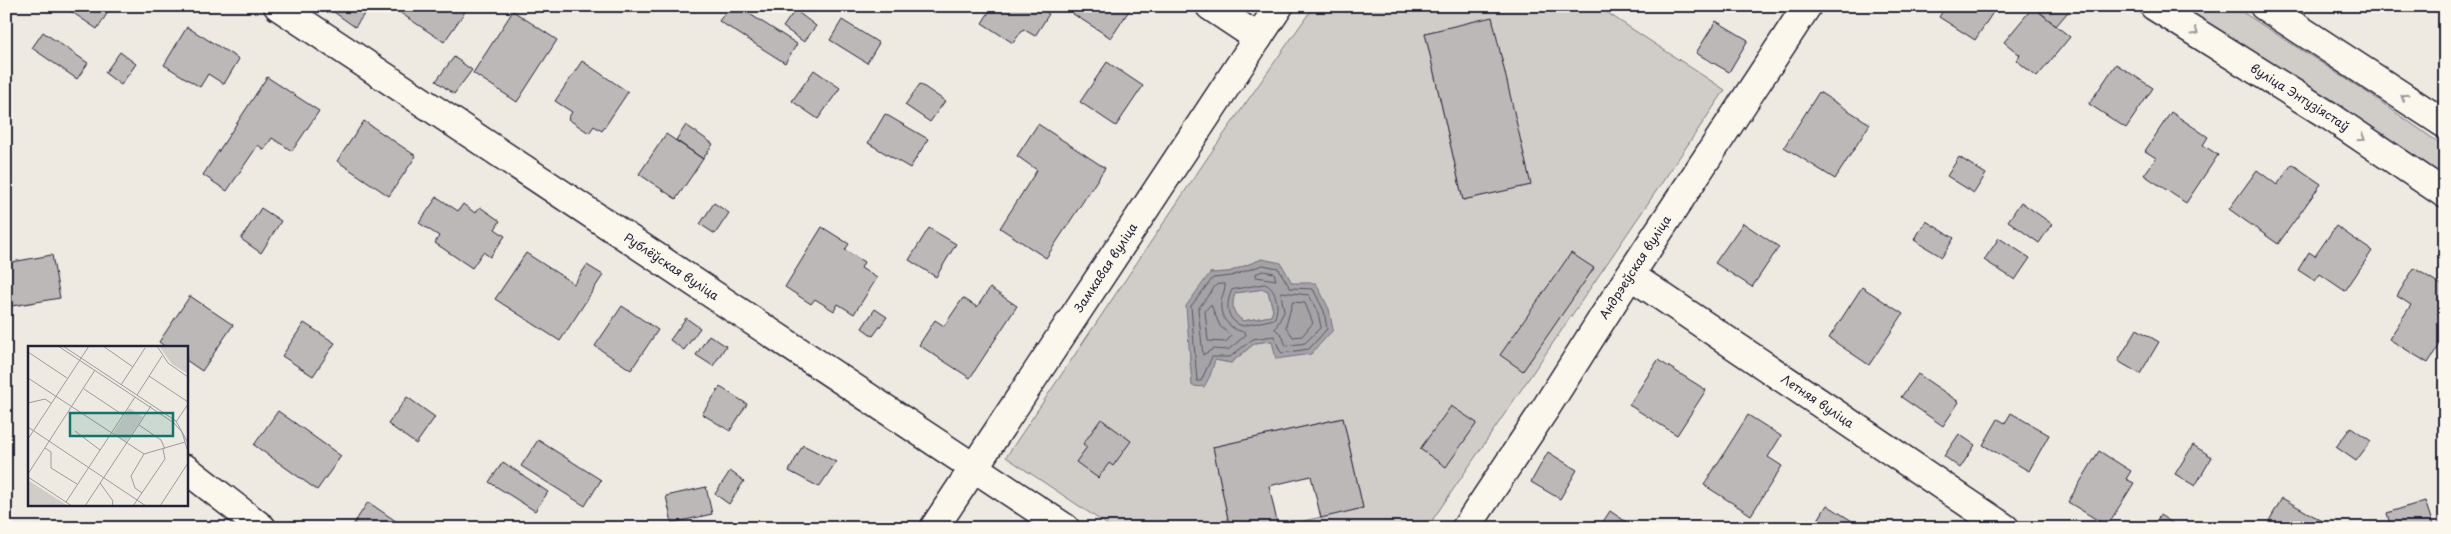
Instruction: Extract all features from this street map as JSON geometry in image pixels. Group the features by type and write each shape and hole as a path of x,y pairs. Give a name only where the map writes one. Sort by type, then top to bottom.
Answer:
{"street":[{"name":"Рублёўская вуліца","path":"278,6 1065,528"},
{"path":"1210,6 1258,38"},
{"name":"Замкавая вуліца","path":"934,528 1279,6"},
{"name":"Андрэеўская вуліца","path":"1466,528 1807,6"},
{"name":"вуліца Энтузіястаў","path":"2154,6 2328,115 2445,194"},
{"path":"2264,6 2445,124"},
{"name":"Летняя вуліца","path":"1630,275 2005,528"},
{"path":"188,471 262,528"}],"shaded area":[{"path":"1314,6 1597,6 1725,90 1427,528 1271,528 1363,508 1343,418 1213,447 1230,528 1112,528 1006,457 1208,157","holes":["1492,18 1530,185 1463,200 1425,33","1262,259 1292,284 1273,340 1255,343 1231,363 1215,360 1190,364 1190,340 1210,273 1229,272"]},
{"path":"2180,6 2233,6 2371,95 2445,147 2445,178"},
{"path":"1264,289 1268,291 1273,310 1271,316 1243,321 1233,309 1235,293"}],"water":[{"path":"1262,259 1281,263 1292,283 1316,283 1329,309 1333,330 1311,354 1276,359 1272,341 1255,343 1231,363 1215,360 1204,387 1192,386 1186,306 1210,273 1229,272","holes":["1264,289 1268,291 1273,310 1271,316 1243,321 1237,315 1233,305 1235,293"]}],"building":[{"path":"63,6 112,6 97,29"},
{"path":"333,6 370,6 355,27 331,10"},
{"path":"403,6 469,6 444,42 399,12"},
{"path":"730,6 737,6 797,44 785,63 719,21"},
{"path":"986,6 1037,6 1049,14 1035,36 1023,29 1013,43 982,23 991,9"},
{"path":"1077,6 1132,6 1111,38 1073,14"},
{"path":"1946,6 1997,6 1975,40 1939,17"},
{"path":"2033,6 2073,6 2056,26"},
{"path":"2375,6 2392,6 2387,14"},
{"path":"2033,7 2070,37 2037,77 2016,60 2020,55 2004,42"},
{"path":"795,10 816,26 804,42 783,27"},
{"path":"513,11 557,40 517,102 473,73"},
{"path":"1492,17 1531,185 1463,200 1425,33"},
{"path":"842,20 879,43 867,63 830,40"},
{"path":"1716,21 1748,40 1729,72 1696,53"},
{"path":"187,27 239,59 224,84 208,74 200,87 164,65"},
{"path":"43,32 88,63 77,79 32,48"},
{"path":"120,52 136,64 121,85 105,73"},
{"path":"454,57 472,70 454,94 436,81"},
{"path":"582,61 628,92 602,131 594,126 589,133 568,119 572,112 555,101"},
{"path":"1107,62 1143,86 1116,126 1080,102"},
{"path":"2116,64 2153,88 2126,128 2089,104"},
{"path":"814,70 840,88 818,119 792,101"},
{"path":"267,77 319,111 292,151 272,138 264,150 258,145 227,191 203,175"},
{"path":"920,84 945,101 930,122 905,105"},
{"path":"1819,92 1870,124 1835,179 1784,147"},
{"path":"2171,112 2208,137 2203,145 2218,155 2186,203 2144,175 2156,158 2145,151"},
{"path":"885,114 928,139 910,168 868,143"},
{"path":"364,121 416,156 389,196 337,161"},
{"path":"1038,124 1105,168 1046,258 1000,228 1037,170 1017,156"},
{"path":"686,125 713,144 703,159 676,140"},
{"path":"666,134 703,159 676,199 639,174"},
{"path":"1959,157 1986,174 1974,193 1947,176"},
{"path":"2292,164 2321,184 2278,244 2229,209 2257,170 2277,185"},
{"path":"437,197 458,211 463,204 475,213 480,207 500,221 495,229 505,236 490,257 483,252 472,268 435,243 439,236 419,223"},
{"path":"2021,202 2052,224 2039,243 2008,221"},
{"path":"714,203 729,213 715,234 700,224"},
{"path":"261,208 281,221 261,253 241,239"},
{"path":"1926,221 1954,238 1942,257 1914,240"},
{"path":"1743,223 1779,247 1752,287 1715,263"},
{"path":"2336,226 2372,251 2345,291 2320,274 2315,281 2298,270 2309,252 2315,256"},
{"path":"822,227 849,244 845,250 864,262 861,268 877,278 854,314 838,304 834,311 815,299 811,304 785,287"},
{"path":"929,228 956,244 936,277 909,260"},
{"path":"1999,238 2030,258 2015,280 1984,260"},
{"path":"526,253 574,284 587,265 603,275 560,341 495,299"},
{"path":"1571,253 1594,268 1523,371 1500,355"},
{"path":"52,255 60,298 12,306 6,263"},
{"path":"2414,268 2445,287 2445,296 2439,304 2445,308 2445,337 2428,363 2389,339 2411,305 2397,296"},
{"path":"1862,287 1903,314 1869,365 1829,338"},
{"path":"990,288 1017,306 970,378 919,345 935,320 944,326 963,298 977,307"},
{"path":"190,296 233,325 202,371 188,361 188,346 164,346 159,342"},
{"path":"622,306 658,330 631,370 595,346"},
{"path":"875,309 887,317 873,336 862,328"},
{"path":"686,318 700,328 684,350 670,340"},
{"path":"304,323 335,343 313,376 282,356"},
{"path":"2137,329 2159,342 2140,374 2118,361"},
{"path":"709,335 726,346 713,366 696,355"},
{"path":"1658,360 1706,390 1677,435 1629,405"},
{"path":"1918,374 1959,402 1943,426 1901,397"},
{"path":"720,387 747,404 730,431 702,414"},
{"path":"407,397 435,417 416,444 388,424"},
{"path":"1451,406 1477,423 1446,467 1420,449"},
{"path":"278,411 341,456 317,490 254,445"},
{"path":"2011,413 2049,435 2029,471 1983,445 1998,419 2005,423"},
{"path":"1748,415 1781,436 1768,457 1782,466 1751,515 1704,485"},
{"path":"1343,418 1363,508 1321,518 1311,476 1269,486 1278,526 1230,528 1213,447"},
{"path":"1101,419 1131,441 1113,466 1109,463 1098,478 1076,462 1087,447 1083,444"},
{"path":"2351,427 2371,441 2356,461 2336,447"},
{"path":"1959,434 1975,445 1960,468 1944,456"},
{"path":"538,440 601,480 585,506 521,466"},
{"path":"803,445 836,462 819,487 789,471"},
{"path":"2193,445 2212,457 2195,486 2175,474"},
{"path":"2099,451 2131,471 2126,479 2134,483 2107,526 2068,502"},
{"path":"1548,452 1577,470 1560,499 1531,482"},
{"path":"503,462 548,492 535,511 489,482"},
{"path":"730,471 744,481 729,504 715,494"},
{"path":"706,487 712,514 672,523 666,496"},
{"path":"2282,498 2326,523 2323,528 2265,528"},
{"path":"2425,501 2434,528 2391,528 2387,513"},
{"path":"368,502 406,528 351,528"},
{"path":"1827,505 1863,528 1813,528"},
{"path":"1610,511 1635,528 1599,528"},
{"path":"2160,515 2180,528 2152,528"}]}
